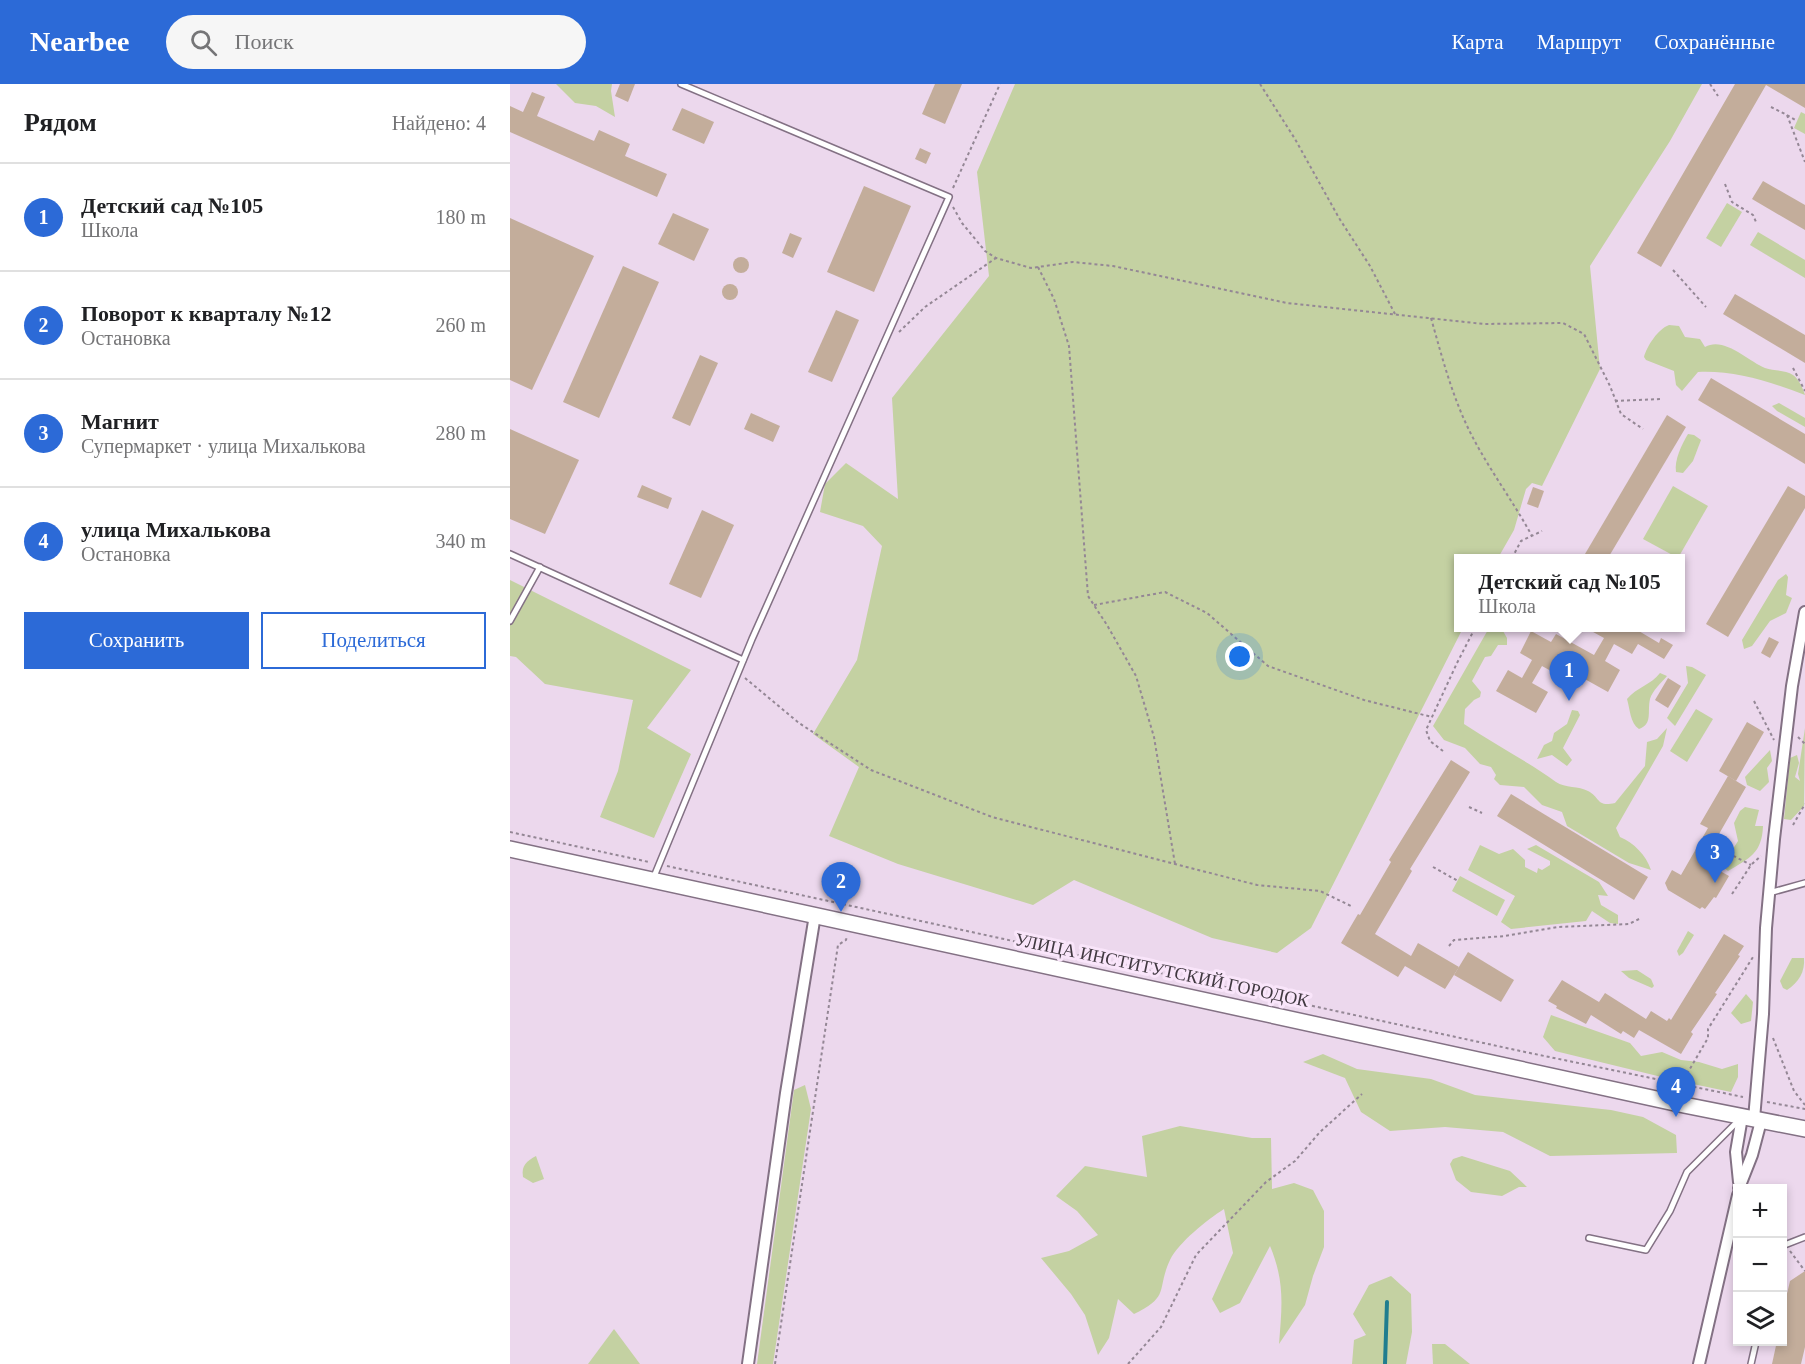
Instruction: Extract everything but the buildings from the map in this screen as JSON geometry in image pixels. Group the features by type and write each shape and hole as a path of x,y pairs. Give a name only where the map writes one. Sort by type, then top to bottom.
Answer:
{"street":[{"path":"1739,1184 1736,1152 1752,1119 1757,1100 1769,893 1792,687 1805,612"},
{"name":"УЛИЦА ИНСТИТУТСКИЙ ГОРОДОК","path":"510,849 1805,1129"},
{"path":"747,1364 814,915"},
{"path":"1741,1184 1752,1155 1752,1119"},
{"path":"1700,1364 1733,1217"}],"lane":[{"path":"652,880 743,660 949,197 681,84"},
{"path":"510,554 743,660"},
{"path":"510,621 540,567"},
{"path":"1769,893 1805,883"},
{"path":"1589,1238 1646,1250 1670,1211 1687,1172 1752,1119"},
{"path":"1787,1244 1805,1237"},
{"path":"1751,1364 1755,1346"}],"path":[{"path":"1000,84 949,197 962,223 985,250 996,258 1031,268 1073,262 1113,266 1287,303 1484,324 1563,323 1584,334 1621,414 1643,429"},
{"path":"1260,84 1370,266 1395,314"},
{"path":"1710,84 1718,96"},
{"path":"1771,106 1797,121"},
{"path":"1787,115 1805,162"},
{"path":"1725,184 1732,202 1753,215 1756,222"},
{"path":"880,351 925,307 996,258"},
{"path":"1038,267 1054,299 1069,346 1088,596 1136,676 1154,738 1175,864"},
{"path":"1673,270 1706,307"},
{"path":"1431,318 1446,375 1470,431 1494,476 1532,536"},
{"path":"1793,368 1805,391"},
{"path":"1615,401 1660,399"},
{"path":"1514,554 1521,541 1542,531"},
{"path":"1094,605 1165,592 1207,613 1268,666 1364,700 1432,717"},
{"path":"1443,750 1430,741 1426,730 1473,632"},
{"path":"738,673 799,723 871,770 992,817 1257,885 1320,891 1351,906"},
{"path":"1754,701 1774,740"},
{"path":"1793,825 1805,804"},
{"path":"1469,807 1482,813"},
{"path":"510,832 812,899 1681,1084 1757,1100 1805,1107"},
{"path":"1728,853 1751,865 1732,894"},
{"path":"1433,867 1458,881"},
{"path":"1449,946 1454,940 1504,936 1558,927 1629,924 1641,918"},
{"path":"775,1364 838,945 846,940 848,922"},
{"path":"1681,1084 1708,1038 1708,1029 1754,955"},
{"path":"1772,1036 1794,1091 1805,1107"},
{"path":"1128,1364 1161,1327 1196,1255 1266,1182 1295,1161 1320,1132 1362,1094"},
{"path":"1787,1250 1805,1272"}],"green space":[{"path":"556,84 612,84 615,117 596,106 575,103"},
{"path":"1015,84 1702,84 1670,141 1590,266 1600,369 1542,486 1532,483 1526,489 1514,530 1500,554 1454,554 1454,632 1461,632 1311,928 1277,953 1212,938 1074,880 1033,905 898,864 829,836 859,767 813,734 857,660 882,546 863,526 820,512 825,484 846,463 898,499 892,398 989,276 977,172"},
{"path":"1801,112 1805,114 1805,134 1794,128"},
{"path":"1727,203 1742,212 1721,247 1706,238"},
{"path":"1758,232 1805,260 1805,278 1750,245"},
{"path":"1669,325 1679,326 1685,337 1700,339 1705,347 1712,344 1728,347 1765,368 1790,373 1799,382 1805,395 1752,378 1711,372 1698,372 1682,391 1676,385 1674,371 1646,360 1644,357 1654,338"},
{"path":"1779,403 1805,418 1805,427 1772,406"},
{"path":"1688,434 1701,440 1693,461 1683,473 1676,472 1677,457"},
{"path":"1673,486 1708,506 1680,554 1671,554 1643,539"},
{"path":"1786,574 1788,577 1786,595 1792,598 1786,613 1770,621 1752,646 1744,649 1742,640 1778,580"},
{"path":"510,580 691,670 647,728 691,754 654,838 600,817 618,771 633,700 545,684 516,657 510,656"},
{"path":"1487,632 1504,632 1507,645 1498,645 1491,656 1485,657 1472,681 1481,692 1480,697 1465,709 1464,724 1556,782 1588,791 1602,803 1615,803 1645,766 1647,742 1657,739 1667,728 1663,746 1616,828 1620,837 1635,846 1643,855 1651,870 1629,863 1567,826 1562,812 1542,805 1524,787 1500,785 1494,779 1496,775 1491,767 1480,764 1465,748 1444,740 1433,726"},
{"path":"1686,666 1706,675 1675,726 1667,718 1688,683"},
{"path":"1660,673 1667,676 1651,696 1648,721 1639,729 1632,720 1627,699"},
{"path":"1696,709 1713,719 1687,762 1670,751"},
{"path":"1572,710 1578,711 1580,715 1563,748 1572,760 1567,766 1552,755 1537,759 1544,745 1552,741 1554,733 1567,724"},
{"path":"1805,728 1804,806 1791,820 1784,819 1790,758 1797,755 1799,763 1795,777 1800,781 1798,774"},
{"path":"1770,750 1772,761 1767,768 1769,782 1760,791 1747,785 1745,777"},
{"path":"1745,807 1759,810 1755,826 1763,826 1760,843 1753,854 1728,871 1722,866 1738,841 1734,823 1740,811"},
{"path":"1480,845 1499,854 1513,849 1525,860 1525,867 1537,873 1538,868 1542,870 1550,865 1550,861 1527,849 1536,845 1599,882 1608,896 1598,895 1601,905 1618,915 1618,924 1610,923 1592,911 1586,921 1511,929 1501,922 1515,896 1468,870"},
{"path":"1460,876 1505,900 1497,916 1452,891"},
{"path":"1688,931 1694,935 1679,956 1677,951"},
{"path":"1792,958 1804,958 1803,968 1798,980 1787,990 1783,988 1780,981"},
{"path":"1637,970 1651,979 1654,986 1652,988 1629,978 1621,971"},
{"path":"1746,994 1753,1002 1751,1021 1741,1024 1731,1013"},
{"path":"1551,1015 1630,1043 1641,1056 1662,1052 1681,1060 1699,1062 1722,1069 1738,1064 1738,1077 1731,1092 1555,1051 1543,1037"},
{"path":"1323,1054 1357,1069 1431,1079 1475,1095 1611,1110 1643,1117 1676,1135 1677,1153 1550,1156 1503,1132 1445,1127 1390,1131 1361,1112 1345,1078 1303,1062"},
{"path":"805,1085 811,1109 773,1364 757,1364 794,1090"},
{"path":"1180,1126 1252,1138 1271,1138 1272,1189 1294,1183 1313,1190 1324,1211 1324,1247 1305,1305 1279,1344 1280,1283 1270,1246 1240,1303 1220,1313 1212,1299 1233,1253 1224,1209 1194,1232 1174,1253 1166,1270 1161,1292 1146,1308 1134,1314 1118,1299 1109,1338 1098,1355 1085,1315 1041,1258 1069,1251 1098,1235 1077,1211 1056,1196 1085,1166 1147,1177 1142,1136"},
{"path":"536,1156 544,1179 533,1183 523,1177 523,1169 527,1162"},
{"path":"1462,1156 1510,1171 1527,1187 1519,1187 1502,1196 1471,1192 1456,1180 1450,1164 1453,1159"},
{"path":"1391,1276 1411,1294 1412,1332 1406,1364 1352,1364 1354,1340 1366,1335 1353,1314 1369,1285"},
{"path":"614,1329 640,1364 588,1364"},
{"path":"1432,1344 1445,1344 1470,1364 1433,1364"}],"waterway":[{"path":"1385,1364 1387,1302"}],"place":[{"name":"Детский сад №105","path":"1569,701"},
{"name":"Магнит","path":"1715,883"},
{"name":"Поворот к кварталу №12","path":"841,912"},
{"name":"улица Михалькова","path":"1676,1117"}]}
